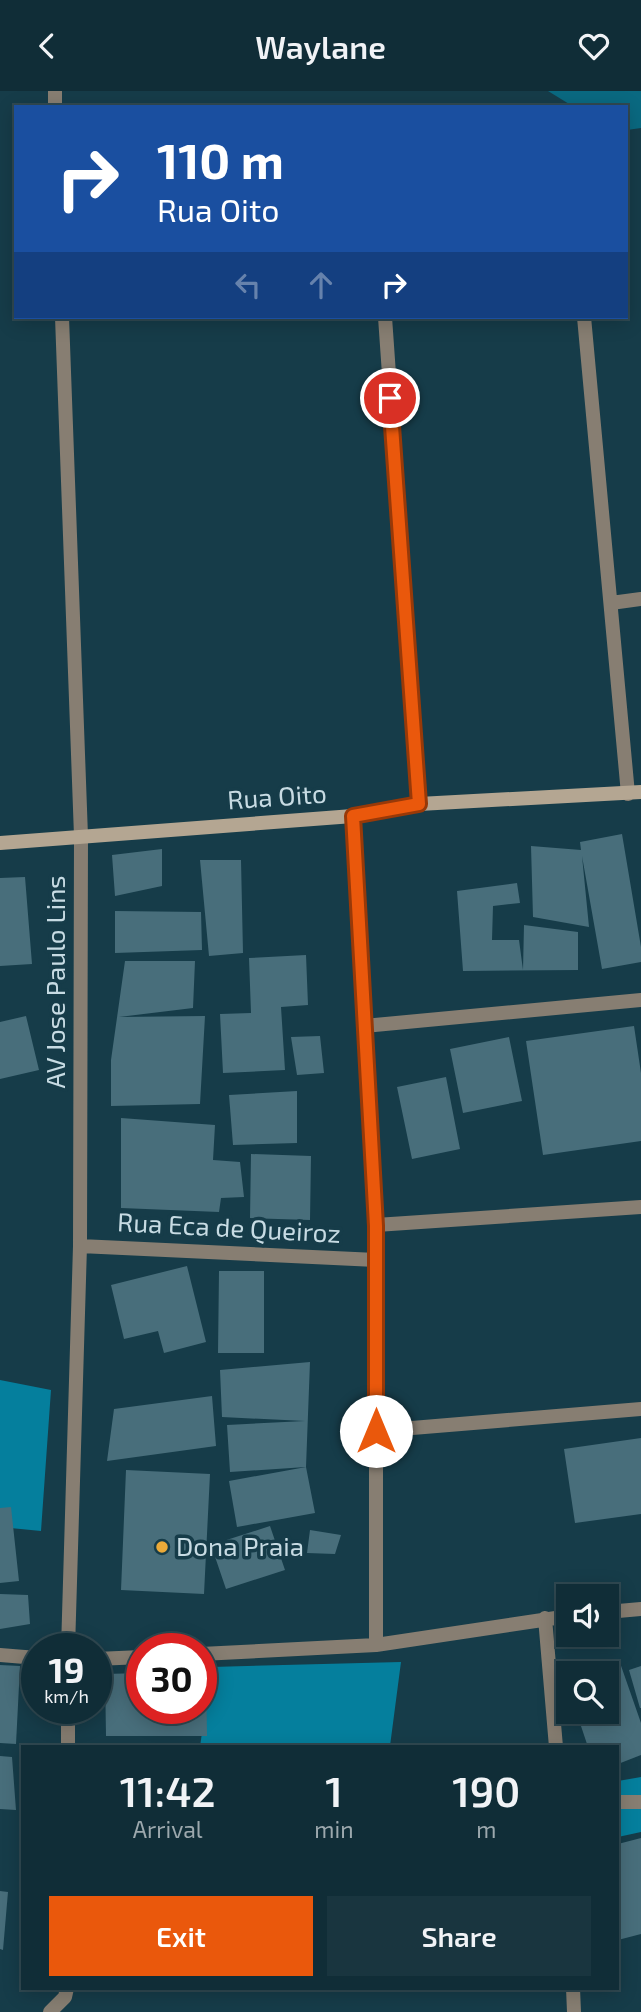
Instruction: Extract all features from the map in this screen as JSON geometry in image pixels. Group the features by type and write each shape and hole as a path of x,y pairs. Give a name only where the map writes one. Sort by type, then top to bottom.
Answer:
{"main road":[{"name":"Rua Oito","path":"0,843 353,816 419,804 635,793"}],"street":[{"name":"AV Jose Paulo Lins","path":"62,319 81,835 80,1246 68,1633"},
{"path":"384,319 419,804"},
{"path":"584,319 611,603 635,793"},
{"path":"611,603 641,599"},
{"path":"353,816 376,1226 376,1645"},
{"path":"365,1026 641,1000"},
{"name":"Rua Eca de Queiroz","path":"376,1226 641,1207"},
{"name":"Rua Eca de Queiroz","path":"80,1246 376,1260"},
{"path":"376,1431 641,1409"},
{"path":"619,1611 641,1609"},
{"path":"217,1653 376,1645 556,1617"},
{"path":"545,1618 556,1745"},
{"path":"0,1655 21,1657"},
{"path":"68,1724 68,1745"},
{"path":"619,1802 641,1802"},
{"path":"50,2012 65,1997 67,1990"},
{"path":"573,1990 574,2012"}],"shaded area":[{"path":"548,91 641,91 641,128 628,130 628,105 571,105"},
{"path":"0,1380 51,1390 41,1531 0,1527"},
{"path":"401,1662 390,1745 200,1745 203,1724 217,1724 217,1667"},
{"path":"641,1777 641,1832 619,1837 619,1781"}],"building":[{"path":"622,834 641,947 641,962 602,969 582,856 589,927 533,917 531,846 581,850 580,842"},
{"path":"162,849 162,886 115,896 112,855"},
{"path":"200,860 241,860 243,953 209,956"},
{"path":"25,877 32,964 0,966 0,878"},
{"path":"517,883 520,903 493,906 492,940 519,940 523,970 524,925 578,932 578,970 463,971 457,891"},
{"path":"115,911 201,912 202,950 115,953"},
{"path":"306,955 308,1005 281,1007 285,1070 223,1073 220,1014 251,1013 249,958"},
{"path":"125,961 195,961 193,1008 119,1017 205,1016 200,1104 111,1106 111,1060"},
{"path":"26,1016 39,1070 0,1079 0,1022"},
{"path":"634,1026 641,1073 641,1141 543,1155 526,1041"},
{"path":"320,1036 324,1073 297,1075 291,1037"},
{"path":"509,1037 522,1101 463,1113 450,1049"},
{"path":"446,1077 460,1149 412,1159 397,1087"},
{"path":"297,1091 297,1143 233,1145 229,1095"},
{"path":"121,1118 215,1125 213,1160 240,1162 244,1197 221,1198 219,1212 121,1208"},
{"path":"251,1154 311,1156 310,1220 250,1218"},
{"path":"187,1266 206,1342 164,1353 158,1331 124,1339 111,1285"},
{"path":"219,1271 264,1271 264,1353 218,1353"},
{"path":"310,1362 306,1467 230,1472 227,1425 305,1421 222,1417 220,1370"},
{"path":"212,1396 216,1446 107,1461 114,1409"},
{"path":"641,1438 641,1514 575,1523 564,1449"},
{"path":"306,1467 315,1513 237,1527 229,1481"},
{"path":"126,1470 210,1474 204,1594 121,1590"},
{"path":"11,1507 19,1581 0,1583 0,1508"},
{"path":"270,1526 285,1570 226,1589 211,1545"},
{"path":"310,1530 341,1535 335,1554 307,1553"},
{"path":"0,1594 28,1595 30,1624 0,1629"},
{"path":"619,1660 641,1723 641,1755 619,1764 619,1745 587,1745 580,1724 619,1724 619,1661 616,1661"},
{"path":"0,1665 20,1666 16,1744 0,1743"},
{"path":"641,1666 641,1708 640,1708 629,1670"},
{"path":"126,1673 126,1724 207,1724 207,1736 106,1736 106,1724 112,1724 112,1674"},
{"path":"0,1756 12,1757 16,1810 0,1809"},
{"path":"641,1838 641,1934 619,1940 619,1844"},
{"path":"0,1891 8,1892 3,1950 0,1949"}],"place":[{"name":"Dona Praia","path":"162,1547"}],"route":[{"path":"376,1431 376,1226 353,816 419,804 390,398"}]}
